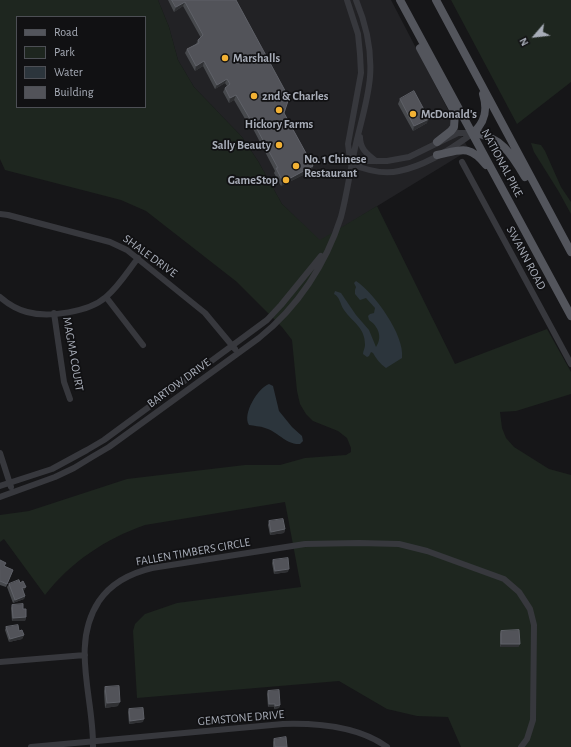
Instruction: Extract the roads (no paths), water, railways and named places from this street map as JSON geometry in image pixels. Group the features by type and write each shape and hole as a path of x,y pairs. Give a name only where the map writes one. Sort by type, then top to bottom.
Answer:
{"main road":[{"path":"394,0 455,113 454,127 437,142"},
{"name":"NATIONAL PIKE","path":"400,0 571,316"},
{"name":"NATIONAL PIKE","path":"436,0 571,252"},
{"path":"472,133 479,127 484,119 486,110 480,81"},
{"path":"472,133 483,134 489,137 505,148 513,156 556,232 563,236"},
{"path":"437,155 461,150 474,152 498,182"}],"street":[{"path":"347,0 358,34 361,73 348,144 351,164"},
{"path":"351,164 360,132 370,77 370,54 367,33 356,0"},
{"path":"360,132 360,142 362,147 367,154 376,161"},
{"path":"351,164 366,161 387,161 409,157 458,133 472,133"},
{"path":"351,164 374,171 398,171 413,167 437,155 462,141 472,133"},
{"name":"SWANN ROAD","path":"462,162 571,364"},
{"name":"BARTOW DRIVE","path":"0,497 55,477 92,457 238,354 274,326 289,310 319,269 333,240 343,209 351,164"},
{"name":"SHALE DRIVE","path":"0,214 110,242 127,250 205,313 238,354"},
{"name":"BARTOW DRIVE","path":"0,486 52,469 104,440 263,324 314,267 333,240"},
{"path":"0,297 16,308 38,314 86,308 106,297 116,287 138,258"},
{"path":"106,297 143,344"},
{"name":"MAGMA COURT","path":"54,313 64,382 70,399"},
{"path":"0,453 12,492"},
{"name":"FALLEN TIMBERS CIRCLE","path":"93,744 85,655 86,634 89,619 94,608 108,591 125,577 139,571 152,568 305,544 359,543 399,544 427,551 504,579 519,592 530,609 534,625 533,720 527,740 521,747"},
{"path":"0,662 85,655"},
{"name":"GEMSTONE DRIVE","path":"31,747 93,744 283,724 326,726 353,731 380,742 387,747"}],"water":[{"path":"356,281 371,295 387,315 399,338 402,349 402,358 386,368 380,363 373,353 371,352 367,357 363,354 365,345 361,329 347,314 339,299 334,294 335,291 341,293 356,315 369,330 376,347 379,339 378,332 375,325 369,320 368,316 374,313 375,308 366,298 360,300 355,294 356,287 354,283"},
{"path":"269,384 273,386 279,411 292,427 302,436 303,441 300,444 290,442 274,432 261,427 249,425 247,420 249,408 260,391"}],"place":[{"name":"Marshalls","path":"225,58"},
{"name":"2nd & Charles","path":"254,96"},
{"name":"Hickory Farms","path":"279,110"},
{"name":"McDonald's","path":"413,114"},
{"name":"Sally Beauty","path":"279,145"},
{"name":"No. 1 Chinese Restaurant","path":"296,166"},
{"name":"GameStop","path":"286,180"}]}
